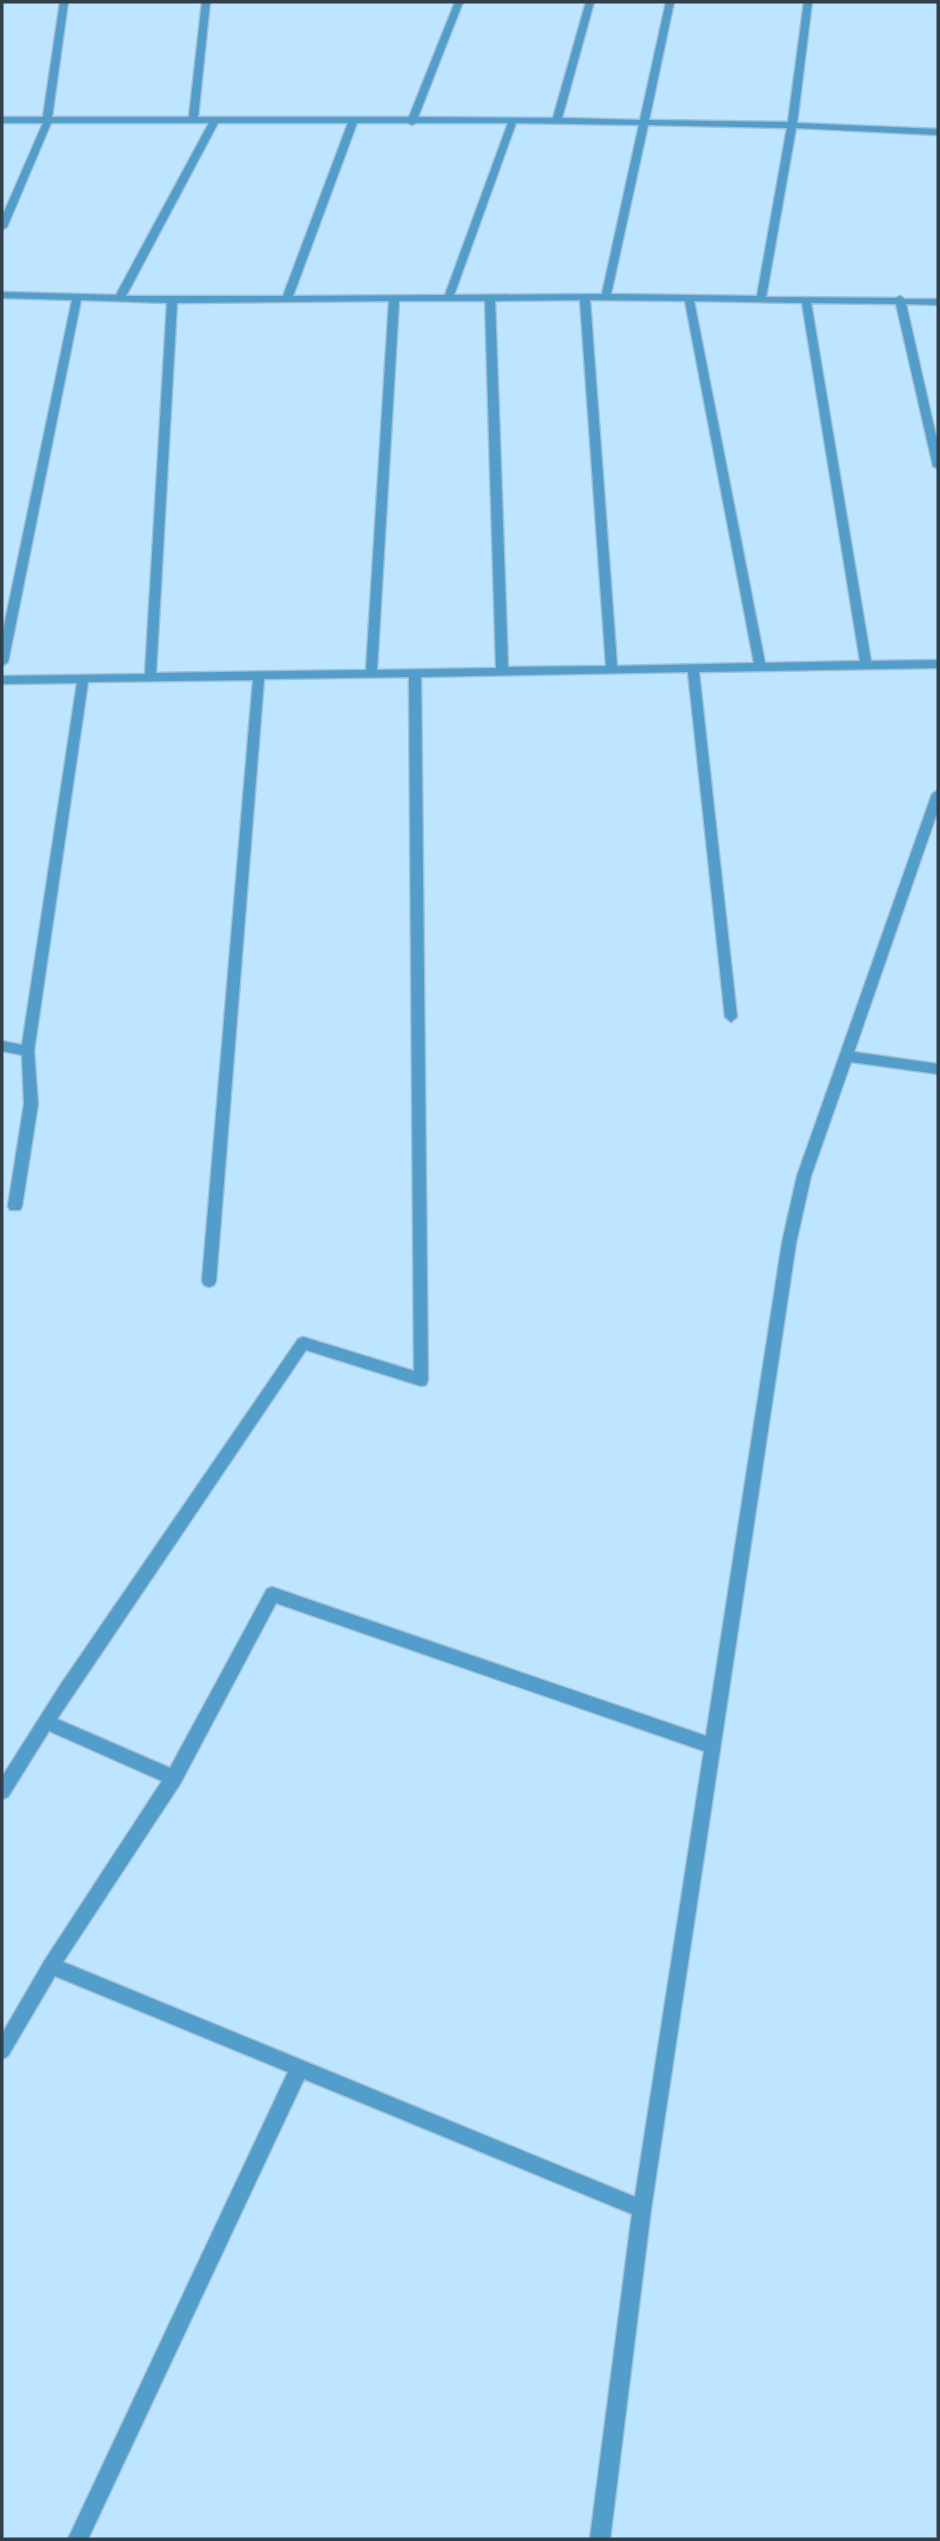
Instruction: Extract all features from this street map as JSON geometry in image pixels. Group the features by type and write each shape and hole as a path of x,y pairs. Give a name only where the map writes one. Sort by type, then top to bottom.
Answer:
{"street":[{"path":"2,227 46,129 64,2"},
{"path":"193,120 206,2"},
{"path":"412,122 459,2"},
{"path":"557,121 590,2"},
{"path":"606,297 670,2"},
{"path":"761,298 792,125 808,2"},
{"path":"288,297 355,119"},
{"path":"2,120 513,120 792,125 938,132"},
{"path":"120,299 215,120"},
{"path":"449,297 513,120"},
{"path":"2,295 172,300 288,297 606,297 900,299 938,302"},
{"path":"371,673 394,297"},
{"path":"490,297 502,671"},
{"path":"585,297 612,669"},
{"path":"2,662 76,298"},
{"path":"689,299 760,666"},
{"path":"806,299 866,665"},
{"path":"900,299 938,466"},
{"path":"150,677 172,300"},
{"path":"2,680 938,664"},
{"path":"693,667 731,1017"},
{"path":"2,1791 303,1343 421,1380 415,672"},
{"path":"209,1281 259,675"},
{"path":"15,1206 31,1104 28,1051 83,678"},
{"path":"600,2539 642,2209 789,1243 804,1176 938,794"},
{"path":"2,1046 28,1051"},
{"path":"846,1056 938,1069"},
{"path":"2,2050 51,1966 174,1779 272,1594 712,1746"},
{"path":"46,1722 174,1779"},
{"path":"51,1966 642,2209"},
{"path":"78,2539 300,2067"}]}
